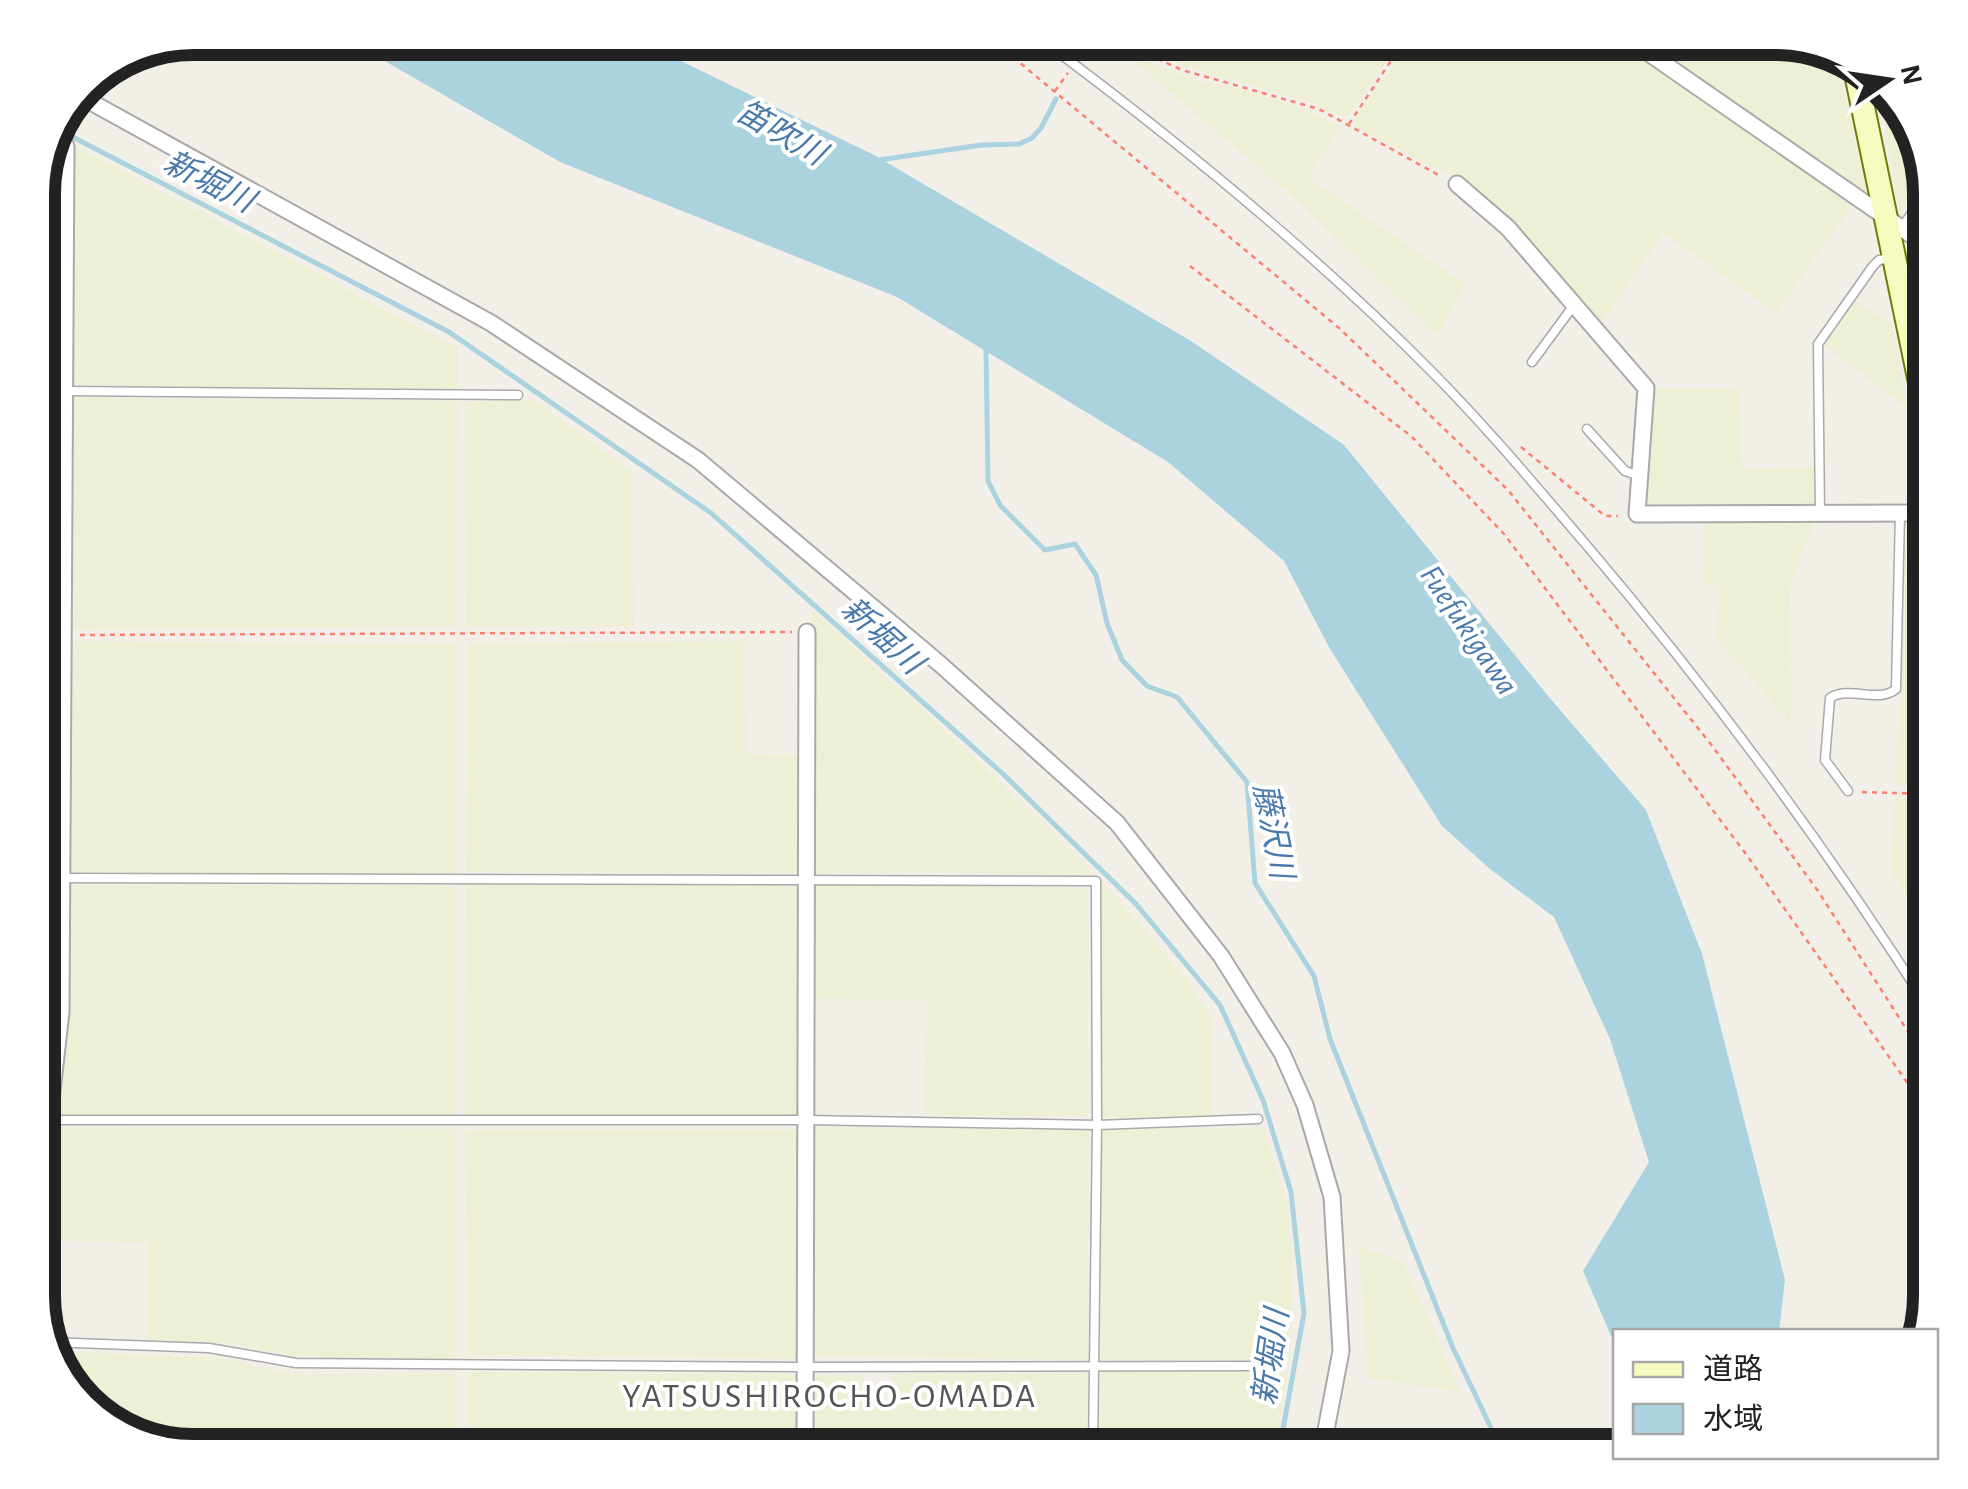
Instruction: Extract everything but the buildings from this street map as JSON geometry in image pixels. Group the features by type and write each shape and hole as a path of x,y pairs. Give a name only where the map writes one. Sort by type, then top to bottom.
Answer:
{"main road":[{"path":"1871,130 1894,223 1895,257 1913,346"}],"street":[{"path":"1652,55 1913,236"},
{"path":"90,101 492,323 698,460 940,664 1117,823 1221,956 1282,1053 1305,1104 1332,1197 1341,1352 1325,1434"},
{"path":"55,1062 61,1012 66,146"},
{"path":"1457,184 1508,228 1646,388 1637,514 1913,513"},
{"path":"55,589 63,589"},
{"path":"804,1434 807,632"}],"lane":[{"path":"1061,55 1238,195 1372,314 1496,439 1733,724 1869,914 1913,983"},
{"path":"1894,223 1913,203"},
{"path":"1820,514 1818,344 1872,266 1879,260 1895,257"},
{"path":"1532,362 1575,304"},
{"path":"67,391 518,395"},
{"path":"1587,429 1625,470 1640,476"},
{"path":"1848,791 1824,760 1830,698 1843,692 1887,695 1896,689 1900,513"},
{"path":"60,878 1096,881 1093,1434"},
{"path":"55,1120 805,1120 1097,1125 1258,1119"},
{"path":"63,1343 209,1348 296,1363 805,1368 1253,1366"}],"path":[{"path":"1010,55 1339,328 1508,490 1760,811 1818,891 1913,1039"},
{"path":"1149,55 1182,70 1301,103 1457,184"},
{"path":"1348,125 1395,55"},
{"path":"1055,92 1072,68"},
{"path":"1190,266 1410,436 1504,534 1746,854 1913,1091"},
{"path":"1496,439 1512,442 1605,516 1616,516"},
{"path":"63,636 807,632"},
{"path":"1848,791 1913,793"}],"green space":[{"path":"1126,55 1199,81 1232,86 1303,108 1341,127 1307,177 1466,284 1438,336 1292,196"},
{"path":"1158,55 1391,55 1350,115 1342,118 1313,103 1186,67"},
{"path":"1399,55 1636,55 1852,206 1776,313 1663,233 1600,325 1458,180 1356,127 1354,120"},
{"path":"1668,55 1775,55 1819,62 1838,70 1838,130 1853,130 1868,195"},
{"path":"1885,130 1899,132 1910,166 1913,193 1900,213"},
{"path":"73,145 458,348 458,389 73,385"},
{"path":"58,167 55,580 55,184"},
{"path":"1853,299 1893,325 1906,407 1824,345"},
{"path":"1652,388 1740,389 1742,469 1814,467 1815,506 1649,509 1644,503"},
{"path":"74,398 458,401 455,626 70,630"},
{"path":"533,399 632,471 634,627 466,626 465,402"},
{"path":"1814,520 1790,588 1791,724 1716,638 1720,586 1704,585 1705,521"},
{"path":"1904,522 1913,523 1913,787 1895,786 1903,651"},
{"path":"812,610 973,756 1095,875 810,874"},
{"path":"70,641 455,644 455,873 69,873"},
{"path":"745,641 746,754 799,755 798,873 466,872 467,643"},
{"path":"1895,798 1913,800 1913,906 1891,871"},
{"path":"1102,881 1183,975 1213,1019 1211,1116 1102,1118"},
{"path":"812,882 1087,888 1088,1116 925,1115 927,1000 813,999"},
{"path":"466,883 796,885 797,1116 465,1116"},
{"path":"69,885 456,886 456,1117 58,1115 69,1032"},
{"path":"55,1127 455,1129 457,1360 292,1356 234,1344 147,1339 148,1242 55,1241"},
{"path":"813,1127 1089,1130 1087,1360 812,1356"},
{"path":"1264,1128 1287,1202 1293,1259 1290,1361 1101,1360 1102,1129"},
{"path":"465,1130 797,1130 798,1359 468,1355"},
{"path":"1359,1247 1403,1261 1461,1392 1368,1378"},
{"path":"66,1352 221,1358 291,1374 456,1374 456,1434 193,1434 149,1427 109,1406 89,1387"},
{"path":"468,1372 798,1374 797,1434 467,1434"},
{"path":"1101,1372 1288,1372 1278,1434 1100,1434"},
{"path":"892,1373 1087,1374 1086,1434 811,1434 812,1375 864,1375 865,1398 893,1400"}],"water":[{"path":"374,55 669,55 874,155 1191,341 1344,445 1646,810 1702,954 1785,1280 1779,1329 1613,1329 1613,1340 1583,1271 1649,1162 1610,1039 1554,917 1490,869 1442,826 1330,649 1284,561 1168,462 897,297 560,162"}],"waterway":[{"path":"879,160 981,145 1019,144 1041,128 1056,99"},
{"name":"新堀川","path":"68,135 449,332 711,513 1002,773 1136,904 1220,1005 1263,1100 1291,1192 1304,1313 1282,1434"},
{"name":"藤沢川","path":"986,348 988,481 1000,505 1045,550 1075,544 1096,575 1107,623 1122,660 1147,686 1177,697 1247,782 1255,883 1314,976 1330,1039 1453,1348 1494,1434"}],"district":[{"name":"YATSUSHIROCHO-OMADA","path":"830,1396"}],"water label":[{"name":"笛吹川","path":"781,133"},
{"name":"Fuefukigawa","path":"1469,630"}]}
